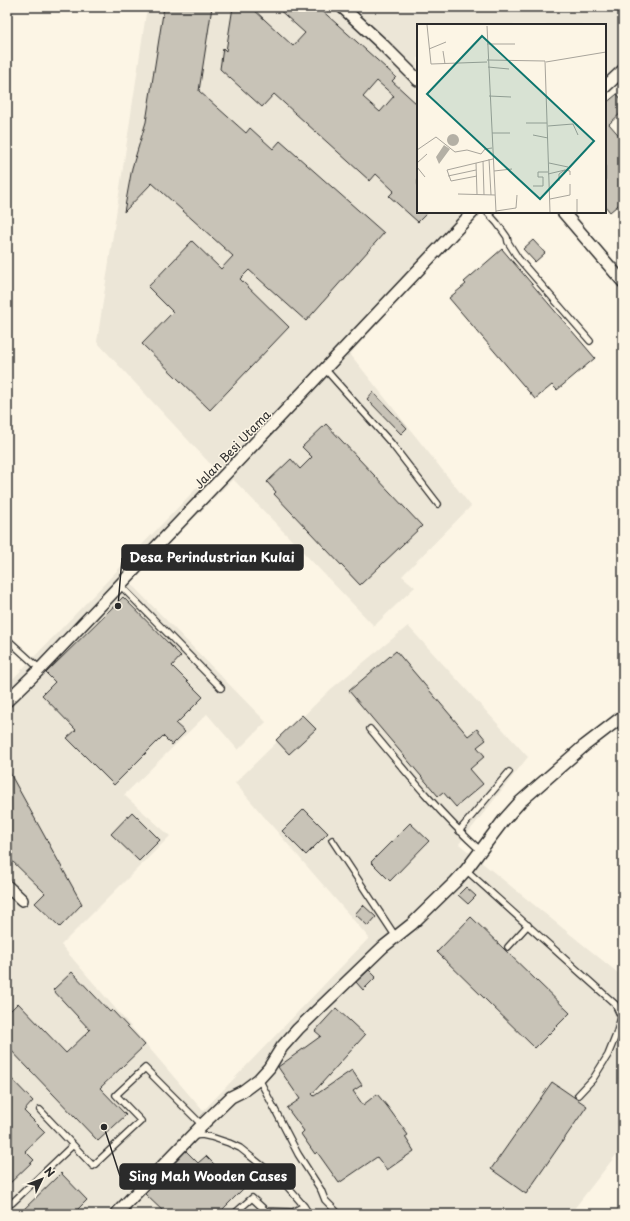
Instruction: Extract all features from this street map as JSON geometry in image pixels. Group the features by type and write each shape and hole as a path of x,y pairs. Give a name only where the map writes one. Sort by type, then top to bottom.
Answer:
{"street":[{"path":"342,7 417,79"},
{"path":"606,86 621,75"},
{"name":"Jalan Besi Utama","path":"7,701 40,669 472,213"},
{"path":"565,213 623,282"},
{"path":"116,1214 231,1097 243,1091 259,1079 269,1068 282,1047 298,1029 378,952 412,924 466,870 503,821 520,802 584,746 623,716"},
{"path":"7,886 22,900"}],"lane":[{"path":"488,213 507,237 508,242 518,258 590,341"},
{"path":"325,369 391,443 438,504"},
{"path":"120,585 221,688"},
{"path":"7,639 40,669"},
{"path":"370,729 429,799 459,831 481,851"},
{"path":"459,831 509,772"},
{"path":"332,840 396,937"},
{"path":"466,870 615,1004 621,1017 608,1055 593,1079 578,1095"},
{"path":"508,947 528,925"},
{"path":"40,1110 93,1166 140,1121 116,1095 144,1068 202,1125"},
{"path":"259,1079 298,1154 321,1190 325,1200 336,1211"},
{"path":"191,1136 202,1135 211,1137 240,1148 285,1184 309,1214"},
{"path":"12,1203 72,1144"},
{"path":"234,1214 252,1198 266,1211 293,1212 304,1206"}],"shaded area":[{"path":"147,7 623,7 623,63 606,80 606,24 417,24 417,213 478,213 350,354 471,506 402,576 415,587 374,626 233,479 130,583 266,722 238,750 207,714 124,795 170,836 61,945 203,1111 369,938 235,783 331,689 408,626 528,757 459,844 623,977 623,1146 570,1214 7,1214 7,685 215,469 97,342"}],"building":[{"path":"164,7 212,7 199,91 246,133 250,128 273,149 280,141 384,233 306,321 249,270 240,279 289,327 210,410 142,344 173,312 148,287 192,241 221,269 233,256 152,183 124,212 132,168 146,122"},
{"path":"233,7 251,7 293,46 305,33 276,7 318,7 396,77 392,81 417,104 417,213 427,213 418,222 389,196 394,191 376,174 370,181 274,94 262,107 220,69 223,48 226,51","holes":["377,81 394,96 380,112 363,97"]},
{"path":"617,94 623,101 623,111 609,124 623,140 623,201 610,212 606,207 606,103"},
{"path":"533,240 545,253 535,262 523,249"},
{"path":"502,249 595,358 557,390 552,385 535,399 449,298 466,284 464,282"},
{"path":"373,392 407,428 401,434 367,399"},
{"path":"326,424 422,526 360,585 274,494 276,492 267,482 291,459 300,469 312,457 302,447"},
{"path":"123,597 181,656 172,666 203,697 176,724 185,732 172,745 163,736 114,785 67,738 76,730 42,695 55,682 46,673"},
{"path":"396,651 468,736 477,729 486,740 477,747 485,756 470,769 483,784 456,807 443,792 438,796 349,691"},
{"path":"302,715 316,729 289,754 276,740"},
{"path":"7,768 82,904 60,927 35,903 45,893 7,856"},
{"path":"304,809 328,833 306,855 282,831"},
{"path":"132,812 160,840 139,861 111,834"},
{"path":"410,823 429,841 390,881 371,862"},
{"path":"466,887 476,896 468,904 458,895"},
{"path":"363,905 376,917 368,926 355,914"},
{"path":"471,917 570,1013 535,1048 437,952"},
{"path":"369,970 376,977 363,990 356,982"},
{"path":"72,972 110,1012 112,1010 145,1045 100,1088 126,1115 98,1141 7,1046 7,1014 18,1003 66,1053 90,1030 53,990"},
{"path":"336,1008 365,1035 312,1094 314,1096 352,1070 362,1085 353,1091 363,1105 377,1094 408,1135 405,1137 414,1151 387,1170 377,1157 339,1183 317,1152 315,1154 301,1134 304,1131 287,1108 300,1099 278,1067 321,1036 315,1031"},
{"path":"7,1074 33,1101 24,1111 45,1132 25,1151 34,1160 7,1186"},
{"path":"552,1082 587,1106 526,1194 491,1169"},
{"path":"186,1151 198,1163 206,1156 222,1172 228,1166 247,1185 218,1214 166,1214 145,1194"},
{"path":"61,1173 87,1200 73,1214 19,1214"}],"place":[{"name":"Desa Perindustrian Kulai","path":"118,606"},
{"name":"Sing Mah Wooden Cases","path":"104,1127"}]}
